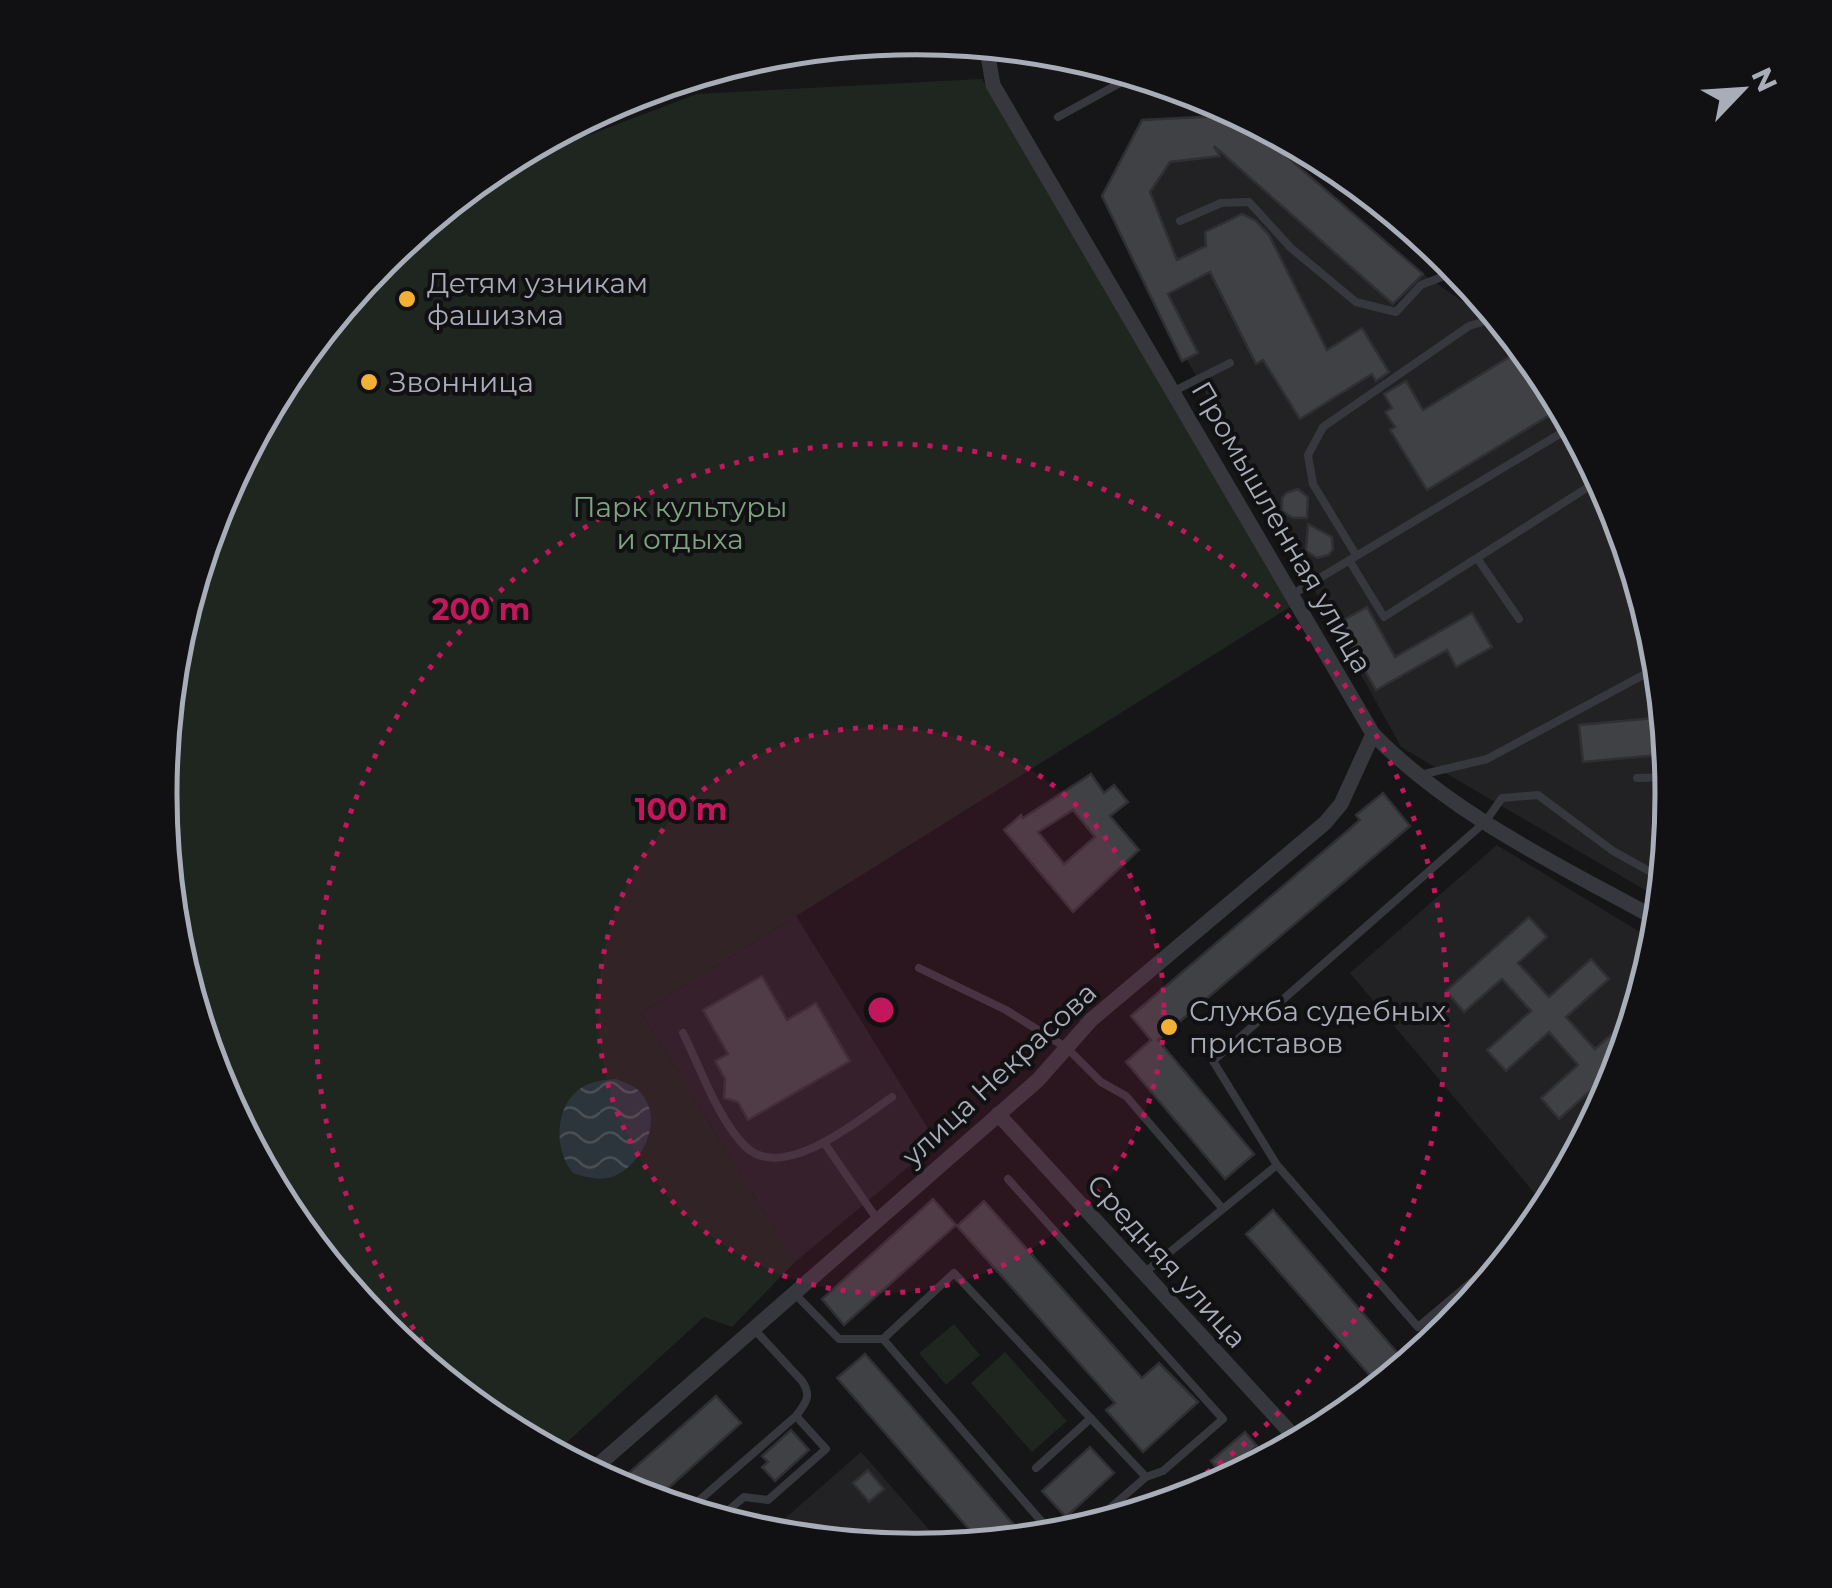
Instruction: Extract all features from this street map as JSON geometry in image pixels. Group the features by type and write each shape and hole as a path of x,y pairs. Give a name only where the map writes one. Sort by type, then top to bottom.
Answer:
{"street":[{"name":"Промышленная улица","path":"989,59 993,85 1373,734 1417,775 1485,822 1645,913"},
{"name":"улица Некрасова","path":"601,1462 1038,1080 1091,1020 1325,823 1341,804 1373,734"},
{"name":"Средняя улица","path":"998,1114 1290,1431"}],"lane":[{"path":"1058,117 1118,83"},
{"path":"1180,221 1221,203 1249,202 1291,248 1356,302 1396,312 1420,285 1444,276"},
{"path":"1484,322 1469,326 1323,427 1308,456 1313,484 1384,617 1588,487"},
{"path":"1174,392 1230,363"},
{"path":"1293,594 1561,433"},
{"path":"1477,558 1518,619"},
{"path":"1417,775 1487,759 1645,674"},
{"path":"1637,778 1654,777"},
{"path":"1470,1284 1418,1327 1277,1165 1213,1061 1485,822 1502,798 1538,795 1613,851 1651,872"},
{"path":"919,968 1006,1010 1067,1048 1101,1082 1126,1096 1223,1209"},
{"path":"683,1033 716,1102 750,1151 765,1156 825,1144 892,1096"},
{"path":"825,1144 877,1219"},
{"path":"1144,1273 1277,1165"},
{"path":"1008,1179 1223,1419 1163,1471 1146,1476 1111,1507"},
{"path":"794,1293 839,1339 883,1339 954,1273 1146,1476"},
{"path":"699,1500 796,1416 808,1400 808,1389 754,1329"},
{"path":"883,1339 1042,1522"},
{"path":"730,1509 744,1497 768,1500 826,1449 796,1416"},
{"path":"1036,1468 1091,1418"}],"shaded area":[{"path":"1225,156 1395,305 1423,274 1471,306 1530,383 1579,467 1599,511 1616,556 1641,650 1649,698 1655,794 1649,892 1401,747 1143,280 1176,259 1150,192 1170,162"},
{"path":"1497,845 1642,933 1630,985 1599,1077 1536,1195 1350,973"},
{"path":"796,916 937,1143 795,1262 641,1013"},
{"path":"861,1452 931,1532 868,1531 782,1521"}],"green space":[{"name":"Парк культуры и отдыха","path":"982,79 1290,607 641,1013 795,1262 732,1327 704,1317 565,1444 466,1380 393,1317 302,1205 253,1121 216,1032 191,938 183,890 177,794 183,698 202,603 233,511 276,424 360,307 429,238 546,154 697,94"},
{"path":"954,1324 980,1355 946,1385 919,1353"},
{"path":"1005,1352 1067,1421 1032,1452 971,1383"}],"water":[{"path":"616,1079 636,1088 646,1101 651,1126 648,1139 634,1162 612,1177 598,1179 573,1173 560,1139 567,1103 584,1086"}],"building":[{"path":"1211,116 1281,151 1423,274 1393,304 1214,146 1220,156 1170,162 1150,192 1177,260 1206,246 1205,232 1242,214 1256,221 1269,235 1327,350 1362,328 1389,372 1376,381 1372,374 1300,419 1263,360 1256,364 1210,272 1168,294 1198,353 1182,361 1102,196 1142,120"},
{"path":"1511,356 1550,415 1427,490 1390,430 1395,427 1385,412 1392,408 1384,394 1406,381 1423,410"},
{"path":"1298,489 1308,497 1307,518 1293,518 1282,511 1282,498"},
{"path":"1308,524 1332,537 1329,555 1317,558 1306,551"},
{"path":"1367,607 1395,657 1472,613 1492,647 1456,667 1447,650 1376,690 1338,623"},
{"path":"1651,718 1653,755 1583,762 1579,725"},
{"path":"1091,774 1104,793 1114,785 1128,802 1110,816 1139,850 1073,912 1004,830 1021,815 1023,818","holes":["1073,810 1095,837 1064,864 1038,832"]},
{"path":"1383,793 1410,826 1158,1040 1254,1154 1225,1179 1126,1062 1151,1040 1131,1016 1360,820 1356,815"},
{"path":"1529,917 1547,937 1518,963 1549,997 1591,959 1609,979 1566,1017 1595,1049 1617,1030 1594,1087 1559,1119 1541,1098 1578,1065 1549,1032 1506,1071 1487,1050 1531,1011 1502,979 1464,1012 1446,991"},
{"path":"762,976 787,1020 816,1003 850,1061 748,1120 738,1102 724,1098 725,1079 715,1061 728,1054 703,1010"},
{"path":"933,1199 956,1225 844,1325 822,1299"},
{"path":"984,1201 1142,1378 1159,1363 1198,1402 1143,1452 1106,1410 1115,1403 957,1226"},
{"path":"1273,1210 1398,1354 1371,1376 1246,1234"},
{"path":"865,1354 1015,1526 970,1530 837,1378"},
{"path":"716,1396 741,1423 667,1490 627,1474"},
{"path":"791,1430 809,1450 775,1481 762,1467 768,1462 762,1456"},
{"path":"1245,1432 1257,1446 1218,1469 1211,1461"},
{"path":"1090,1447 1114,1473 1066,1517 1042,1491"},
{"path":"868,1470 884,1489 869,1502 853,1483"}],"place":[{"name":"Детям узникам фашизма","path":"407,299"},
{"name":"Звонница","path":"369,382"},
{"name":"Служба судебных приставов","path":"1169,1027"}]}
